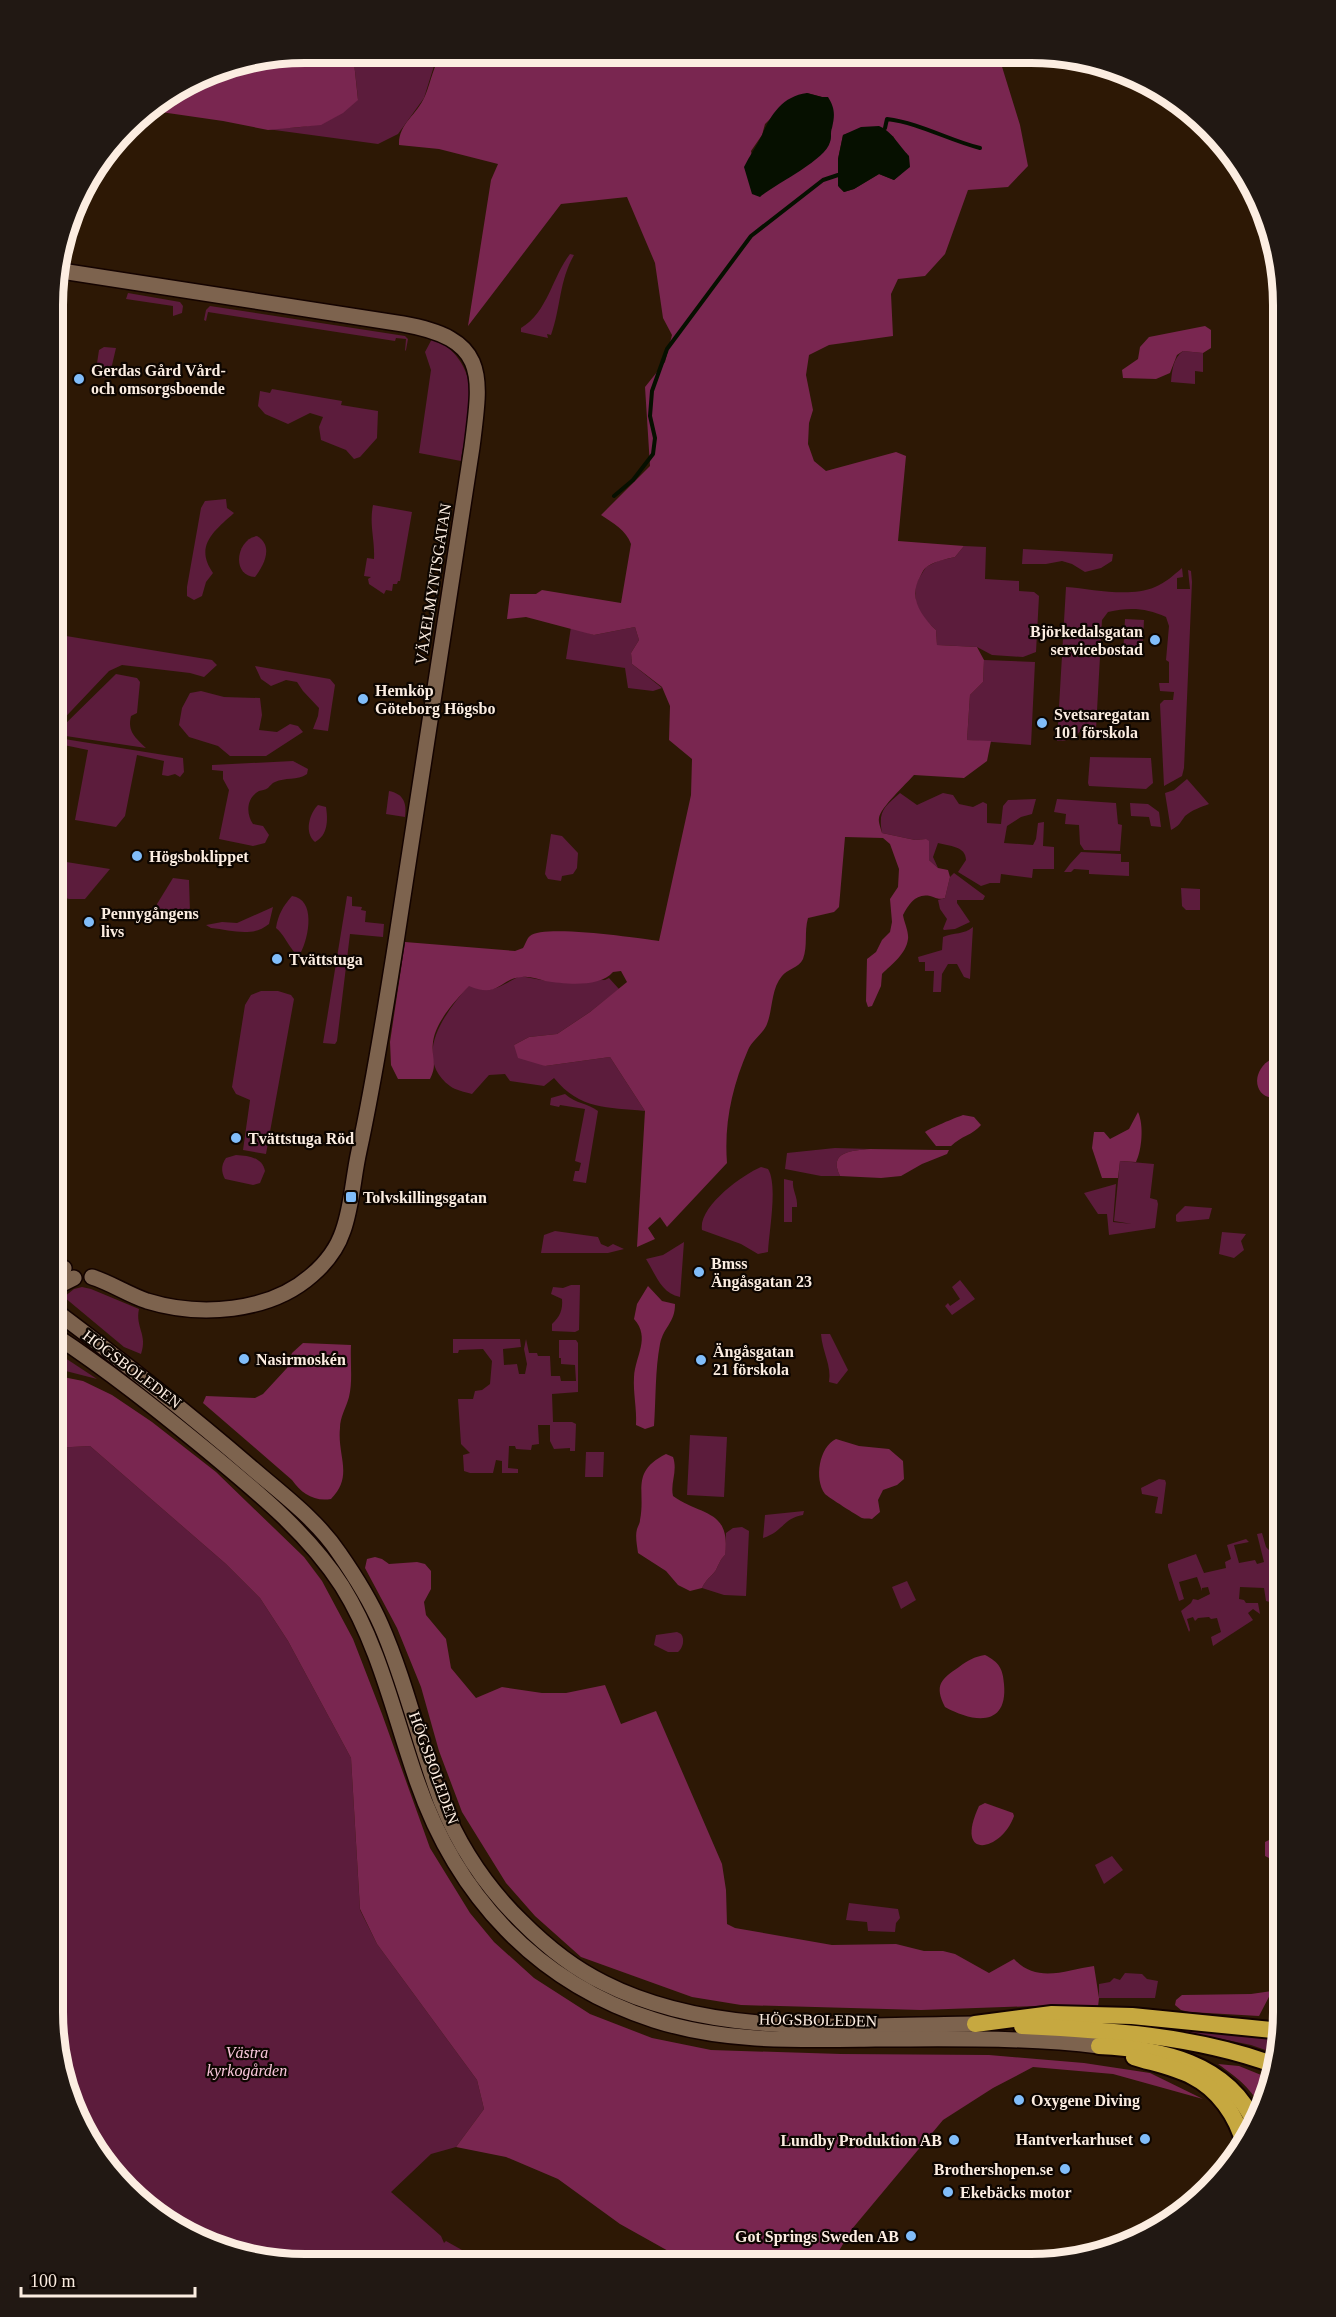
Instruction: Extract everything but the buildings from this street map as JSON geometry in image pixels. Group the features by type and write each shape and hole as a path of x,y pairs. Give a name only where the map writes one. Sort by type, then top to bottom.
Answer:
{"highway":[{"path":"975,2024 1052,2014 1132,2016 1272,2028"},
{"path":"975,2024 1092,2030 1190,2042 1229,2050 1267,2063"},
{"path":"1099,2046 1138,2048 1198,2065 1227,2084 1239,2096 1250,2115"},
{"path":"1099,2046 1192,2076 1215,2093 1229,2109 1240,2135"}],"main road":[{"name":"VÄXELMYNTSGATAN","path":"65,272 436,331 454,341 466,352 478,376 472,447 380,1044 347,1218 340,1240 324,1264 305,1281 278,1297 247,1306 204,1309 167,1305 134,1296 96,1273"},
{"path":"63,1280 69,1273"},
{"name":"HÖGSBOLEDEN","path":"63,1317 216,1437 295,1505 331,1542 359,1584 381,1624 403,1682 441,1800 463,1846 505,1905 558,1954 605,1984 642,1999 725,2020 804,2024 975,2024"},
{"name":"HÖGSBOLEDEN","path":"63,1341 96,1362 225,1465 291,1524 330,1569 343,1587 371,1643 428,1811 453,1862 487,1909 513,1938 563,1978 621,2009 656,2021 713,2034 802,2040 1027,2040 1099,2046"}],"green space":[{"path":"354,63 435,63 424,98 398,134 378,144 267,129 306,126 326,121 358,99"},
{"path":"570,254 574,255 565,275 551,335 547,334 548,338 521,332 521,328 538,313 544,304"},
{"path":"128,293 180,302 183,306 182,313 173,316 173,306 126,299"},
{"path":"210,306 405,336 408,339 406,350 406,339 396,338 395,341 208,312 206,321 204,320 206,310"},
{"path":"433,337 450,349 461,362 467,376 470,408 461,461 419,453 431,370 425,352"},
{"path":"104,347 116,348 109,378 99,377 100,371 96,370 99,350"},
{"path":"1183,351 1203,353 1203,372 1195,371 1195,384 1171,382 1175,361"},
{"path":"272,389 342,401 341,405 378,411 377,438 360,457 354,459 346,450 321,440 319,427 323,417 310,413 288,424 265,414 258,406 260,391 270,393"},
{"path":"226,499 227,508 234,513 209,540 205,555 213,573 206,582 202,596 194,600 187,596 187,587 201,508 205,501"},
{"path":"373,505 412,512 400,581 393,584 392,591 386,590 384,594 369,584 368,579 371,577 364,576 367,558 374,559"},
{"path":"257,536 265,545 266,556 255,577 242,571 239,557 244,544"},
{"path":"964,546 986,547 985,579 1019,581 1019,591 1034,592 1039,596 1036,652 1023,657 992,655 977,647 937,645 936,630 923,618 916,603 915,585 926,567 955,557"},
{"path":"1023,549 1113,554 1112,561 1101,568 1085,572 1062,561 1022,564"},
{"path":"1182,568 1183,577 1177,578 1177,589 1190,589 1188,570 1191,571 1192,582 1184,768 1182,776 1164,786 1160,704 1164,700 1173,700 1174,692 1160,691 1159,683 1169,683 1169,662 1166,660 1169,626 1166,617 1138,609 1108,612 1102,620 1096,729 1082,729 1071,738 1057,741 1066,587 1134,592 1155,587"},
{"path":"1125,619 1144,620 1142,656 1123,655"},
{"path":"571,627 594,635 635,627 639,640 631,653 632,664 662,688 653,691 628,688 625,668 566,659"},
{"path":"63,635 212,660 217,665 204,677 190,673 122,665 109,671 63,720"},
{"path":"984,660 1035,662 1031,745 967,740 970,695 983,682"},
{"path":"255,666 330,679 335,685 328,731 313,729 319,708 297,682 286,680 271,686 261,679"},
{"path":"116,674 137,678 140,682 137,713 131,716 130,726 133,734 146,748 63,736 63,726"},
{"path":"201,691 224,697 260,698 262,715 259,730 277,732 290,724 298,726 303,732 266,756 230,756 218,746 189,737 179,725 182,708 190,693"},
{"path":"63,739 183,758 184,772 180,777 175,774 162,775 164,761 137,755 125,816 116,827 75,820 88,750 63,745"},
{"path":"1090,757 1151,758 1153,783 1146,789 1089,786"},
{"path":"293,761 308,769 307,774 299,778 274,782 268,788 255,794 248,806 253,824 263,826 269,835 265,843 253,846 219,839 229,790 223,779 223,771 212,770 212,765"},
{"path":"1187,779 1209,804 1185,816 1178,826 1171,830 1165,793 1174,790"},
{"path":"389,791 398,794 403,800 405,817 386,814"},
{"path":"900,793 917,805 943,793 953,795 959,804 973,807 983,802 987,804 987,823 1001,824 1003,806 1008,800 1036,799 1032,814 1021,817 1007,826 1004,843 1033,845 1038,823 1044,822 1043,846 1054,847 1054,869 1033,869 1032,878 1001,874 1000,883 981,886 958,872 966,860 960,849 938,843 933,857 938,868 929,860 926,839 915,840 882,833 882,814"},
{"path":"1057,799 1116,803 1118,824 1122,825 1120,851 1084,850 1080,844 1079,825 1065,824 1066,814 1054,812"},
{"path":"1130,803 1148,804 1159,812 1161,827 1151,826 1149,817 1131,816"},
{"path":"318,805 326,807 327,822 325,831 315,842 310,834 309,824 312,813"},
{"path":"551,834 562,836 578,853 577,868 573,874 562,876 561,881 548,879 545,874"},
{"path":"1081,852 1121,854 1121,862 1129,862 1129,876 1089,874 1089,870 1074,869 1071,872 1064,872"},
{"path":"63,861 110,869 85,899 63,897"},
{"path":"954,873 985,896 983,900 957,900 970,922 955,929 944,930 947,919 940,909 938,900 945,898 950,877"},
{"path":"173,878 189,880 190,913 158,909 157,904"},
{"path":"1181,888 1200,889 1200,910 1186,910 1182,906"},
{"path":"292,896 300,899 308,911 308,928 304,945 301,952 295,953 276,928 281,911"},
{"path":"347,896 352,897 352,906 362,907 361,910 366,911 365,922 384,924 383,937 350,934 337,1041 335,1044 323,1043"},
{"path":"273,907 269,924 256,931 234,931 211,928 206,925 222,922 237,923"},
{"path":"973,927 970,979 964,977 957,964 948,964 942,974 941,992 933,992 934,971 925,971 925,962 919,962 918,957 942,950 943,937"},
{"path":"520,976 547,981 605,980 609,978 619,989 590,1012 557,1034 529,1037 514,1045 545,1066 610,1057 645,1111 595,1105 574,1096 554,1078 544,1086 510,1081 505,1074 489,1075 472,1094 450,1086 439,1074 433,1061 433,1048 436,1034 451,1008 469,985 484,990 496,988"},
{"path":"261,991 278,991 291,995 294,999 266,1154 243,1150 250,1100 236,1094 232,1087 245,1005 251,995"},
{"path":"565,1094 598,1111 586,1183 573,1181 575,1171 579,1171 581,1163 575,1161 585,1109 550,1105 551,1098"},
{"path":"835,1148 870,1149 849,1152 839,1157 837,1168 840,1176 821,1176 785,1169 787,1153"},
{"path":"236,1155 250,1157 261,1163 265,1171 260,1183 253,1185 225,1179 222,1168 224,1161"},
{"path":"1120,1161 1154,1164 1150,1198 1157,1200 1158,1204 1155,1228 1109,1235 1107,1214 1098,1214 1084,1193 1116,1184 1113,1222 1132,1224 1114,1221"},
{"path":"761,1167 768,1169 771,1176 773,1197 768,1252 758,1254 741,1244 702,1230 703,1221 714,1202 733,1184"},
{"path":"784,1179 793,1181 797,1200 797,1207 792,1207 792,1222 784,1222"},
{"path":"1185,1206 1212,1208 1209,1219 1176,1221 1176,1215"},
{"path":"555,1231 598,1237 601,1244 608,1247 613,1244 624,1249 608,1253 541,1253 544,1235"},
{"path":"1222,1232 1246,1234 1241,1241 1244,1250 1234,1258 1219,1254"},
{"path":"684,1242 680,1297 668,1292 646,1259 663,1255"},
{"path":"960,1280 975,1299 952,1315 945,1306 948,1303 950,1306 960,1299 952,1287"},
{"path":"580,1285 579,1330 575,1332 552,1331 552,1324 559,1316 562,1303 562,1299 551,1294 553,1287 563,1288"},
{"path":"82,1287 139,1309 143,1341 141,1354 124,1347 64,1297 74,1289"},
{"path":"821,1334 830,1334 848,1370 837,1384 829,1382 829,1370"},
{"path":"453,1339 520,1339 521,1347 503,1349 504,1365 517,1364 519,1374 525,1374 526,1339 529,1353 550,1356 551,1376 560,1376 561,1381 576,1381 575,1365 561,1364 559,1340 576,1340 578,1343 578,1392 552,1394 553,1422 576,1424 575,1451 570,1451 570,1448 554,1449 550,1441 550,1425 538,1425 539,1444 532,1445 531,1450 509,1446 508,1468 518,1469 518,1473 502,1473 502,1461 496,1460 493,1473 464,1471 463,1455 470,1453 461,1444 458,1399 473,1399 475,1391 482,1390 490,1384 492,1361 483,1349 459,1350 458,1353 453,1353"},
{"path":"63,1357 97,1379 63,1370"},
{"path":"690,1435 727,1437 724,1497 687,1495"},
{"name":"Västra kyrkogården","path":"90,1446 226,1564 260,1598 288,1641 351,1758 360,1910 377,1944 477,2080 484,2109 456,2147 431,2154 391,2192 441,2236 444,2243 446,2241 469,2254 305,2254 273,2252 242,2246 212,2236 184,2222 158,2204 123,2172 95,2133 81,2105 71,2075 65,2044 63,2012 63,1447"},
{"path":"586,1452 604,1452 603,1477 585,1477"},
{"path":"1159,1479 1165,1480 1166,1483 1162,1514 1155,1513 1158,1497 1142,1494 1141,1488"},
{"path":"804,1511 803,1515 791,1519 763,1538 765,1515"},
{"path":"742,1527 749,1531 746,1596 724,1595 702,1588 725,1555 726,1533 733,1528"},
{"path":"1262,1533 1266,1547 1273,1553 1273,1603 1266,1601 1264,1588 1240,1587 1239,1599 1246,1603 1258,1603 1260,1614 1253,1609 1248,1613 1253,1620 1213,1646 1211,1637 1221,1632 1217,1618 1198,1618 1195,1621 1193,1617 1187,1619 1189,1632 1181,1611 1193,1599 1198,1600 1210,1594 1208,1587 1202,1588 1202,1591 1197,1577 1179,1582 1184,1599 1179,1601 1168,1564 1196,1554 1204,1573 1226,1568 1225,1562 1231,1559 1227,1545 1246,1539 1249,1542 1234,1545 1239,1563 1255,1560 1257,1564 1264,1562 1257,1534"},
{"path":"907,1581 916,1600 901,1609 892,1587"},
{"path":"677,1632 681,1634 683,1641 678,1652 668,1652 654,1645 656,1635"},
{"path":"1112,1856 1123,1870 1104,1884 1095,1865"},
{"path":"849,1903 898,1909 900,1918 896,1923 895,1932 868,1931 867,1922 846,1920"},
{"path":"1125,1973 1142,1974 1147,1979 1158,1981 1155,1998 1099,1998 1099,1984 1110,1982 1114,1978 1120,1980"},
{"path":"1172,2026 1271,2037 1271,2044 1270,2051 1251,2045 1172,2029"}],"shaded area":[{"path":"354,63 358,100 343,113 321,125 268,130 160,112 184,95 212,81 242,71 273,65"},
{"path":"438,63 1001,63 1020,125 1028,166 1008,187 968,190 945,254 925,276 898,279 891,294 893,336 829,345 809,355 806,375 813,410 809,423 808,444 814,461 826,471 896,452 906,456 898,541 964,546 955,557 938,561 925,568 915,592 921,612 936,630 937,645 977,647 984,660 983,682 970,695 967,740 991,741 987,761 964,778 914,775 888,802 879,820 882,833 929,841 929,860 938,868 948,870 950,877 945,898 921,896 908,907 903,915 908,933 907,944 898,958 882,974 881,986 872,1006 868,1007 866,1001 867,959 876,952 882,940 890,932 892,922 890,899 898,887 899,869 890,844 883,838 845,837 839,907 834,912 808,918 803,959 778,981 767,1024 750,1046 742,1064 730,1105 727,1163 667,1227 660,1217 648,1228 655,1239 637,1247 645,1111 610,1057 545,1066 518,1058 514,1045 529,1037 557,1034 590,1012 627,982 621,971 613,972 599,981 581,984 525,977 515,978 487,990 469,986 438,1026 433,1042 434,1065 430,1079 398,1079 391,1065 390,1042 405,942 515,951 523,948 530,936 553,931 659,941 691,795 692,759 669,740 670,706 662,687 632,664 631,653 639,640 635,627 594,635 526,617 507,619 510,594 536,594 542,590 621,603 631,544 622,531 601,515 650,466 645,387 665,362 672,335 663,318 655,263 627,197 561,204 468,326 491,180 498,164 439,149 399,145 402,131 422,103","holes":["807,93 822,97 830,142 760,196 751,151 762,135 765,124","849,133 893,136 900,149 907,154 901,174 894,180 879,174 854,189 844,192 839,187 838,159 843,135"]},
{"path":"807,93 828,97 834,112 831,140 826,149 810,164 760,197 752,194 744,167 769,120 785,102"},
{"path":"879,126 892,135 909,156 910,167 894,180 879,174 854,189 844,192 838,186 838,159 843,135 861,127"},
{"path":"1205,326 1211,330 1211,348 1203,353 1183,351 1177,355 1170,373 1156,379 1123,378 1122,370 1138,359 1140,347 1149,337"},
{"path":"1273,1058 1272,1098 1259,1090 1257,1082 1258,1074"},
{"path":"1138,1112 1141,1137 1136,1162 1120,1161 1118,1178 1102,1178 1092,1148 1094,1132 1104,1132 1110,1139 1129,1129"},
{"path":"963,1115 974,1117 981,1125 951,1146 936,1146 925,1132 937,1126"},
{"path":"870,1149 949,1150 947,1154 901,1176 881,1178 840,1176 837,1168 839,1157 849,1152"},
{"path":"648,1286 662,1301 675,1304 675,1310 660,1344 656,1374 654,1426 645,1429 636,1425 634,1377 642,1340 639,1326 634,1319 637,1304"},
{"path":"303,1343 351,1345 350,1391 340,1428 342,1482 331,1499 325,1500 304,1493 203,1403 206,1396 255,1398 263,1394 287,1368 292,1353"},
{"path":"63,1377 83,1381 112,1395 152,1422 216,1472 304,1557 322,1581 353,1639 430,1848 470,1913 494,1942 534,1978 590,2014 652,2038 711,2050 989,2055 1084,2063 1150,2073 1203,2099 1113,2074 1033,2067 993,2088 943,2120 852,2229 837,2254 674,2254 620,2224 558,2179 506,2157 456,2147 484,2109 477,2080 377,1944 360,1909 351,1758 288,1641 260,1598 226,1564 90,1446 63,1447"},
{"path":"836,1439 859,1446 889,1449 903,1461 904,1479 897,1485 883,1490 878,1500 880,1512 872,1519 862,1518 855,1514 827,1496 822,1488 819,1472 822,1456 830,1443"},
{"path":"666,1454 673,1457 674,1462 673,1496 719,1521 726,1540 725,1555 716,1570 702,1588 690,1591 678,1585 666,1571 638,1553 636,1535 640,1521 644,1475 655,1461"},
{"path":"375,1557 389,1564 417,1562 425,1564 431,1571 431,1589 424,1602 426,1615 446,1639 451,1668 476,1698 502,1687 542,1693 566,1693 605,1685 621,1724 656,1711 722,1864 726,1890 727,1924 735,1928 832,1945 896,1944 924,1951 943,1951 955,1954 989,1973 1014,1959 1023,1967 1042,1973 1094,1966 1099,1998 1098,2007 1064,2005 921,2010 741,2005 692,1997 581,1957 535,1916 506,1883 462,1812 439,1751 421,1687 397,1628 365,1568 367,1559"},
{"path":"985,1655 997,1663 1003,1674 1004,1698 1001,1708 987,1718 977,1718 945,1707 940,1693 944,1679 968,1661"},
{"path":"985,1803 1013,1813 1014,1816 1000,1837 991,1843 982,1845 975,1843 972,1836 979,1806"},
{"path":"1273,1838 1273,1860 1265,1856 1265,1842"},
{"path":"1272,1991 1259,2016 1189,2012 1175,2005 1176,2000 1182,1995 1251,1994"},
{"path":"1218,2064 1239,2066 1265,2076 1257,2100 1244,2084"}],"waterway":[{"path":"885,128 887,119 899,121 980,148"},
{"path":"614,496 633,480 653,454 655,438 650,416 652,391 667,349 751,236 823,180 838,175"}],"place":[{"name":"Gerdas Gård Vård- och omsorgsboende","path":"79,379"},
{"name":"Björkedalsgatan servicebostad","path":"1155,640"},
{"name":"Hemköp Göteborg Högsbo","path":"363,699"},
{"name":"Svetsaregatan 101 förskola","path":"1042,723"},
{"name":"Högsboklippet","path":"137,856"},
{"name":"Pennygångens livs","path":"89,922"},
{"name":"Tvättstuga","path":"277,959"},
{"name":"Tvättstuga Röd","path":"236,1138"},
{"name":"Tolvskillingsgatan","path":"351,1197"},
{"name":"Bmss Ängåsgatan 23","path":"699,1272"},
{"name":"Nasirmoskén","path":"244,1359"},
{"name":"Ängåsgatan 21 förskola","path":"701,1360"},
{"name":"Oxygene Diving","path":"1019,2100"},
{"name":"Hantverkarhuset","path":"1145,2139"},
{"name":"Lundby Produktion AB","path":"954,2140"},
{"name":"Brothershopen.se","path":"1065,2169"},
{"name":"Ekebäcks motor","path":"948,2192"},
{"name":"Got Springs Sweden AB","path":"911,2236"}]}
